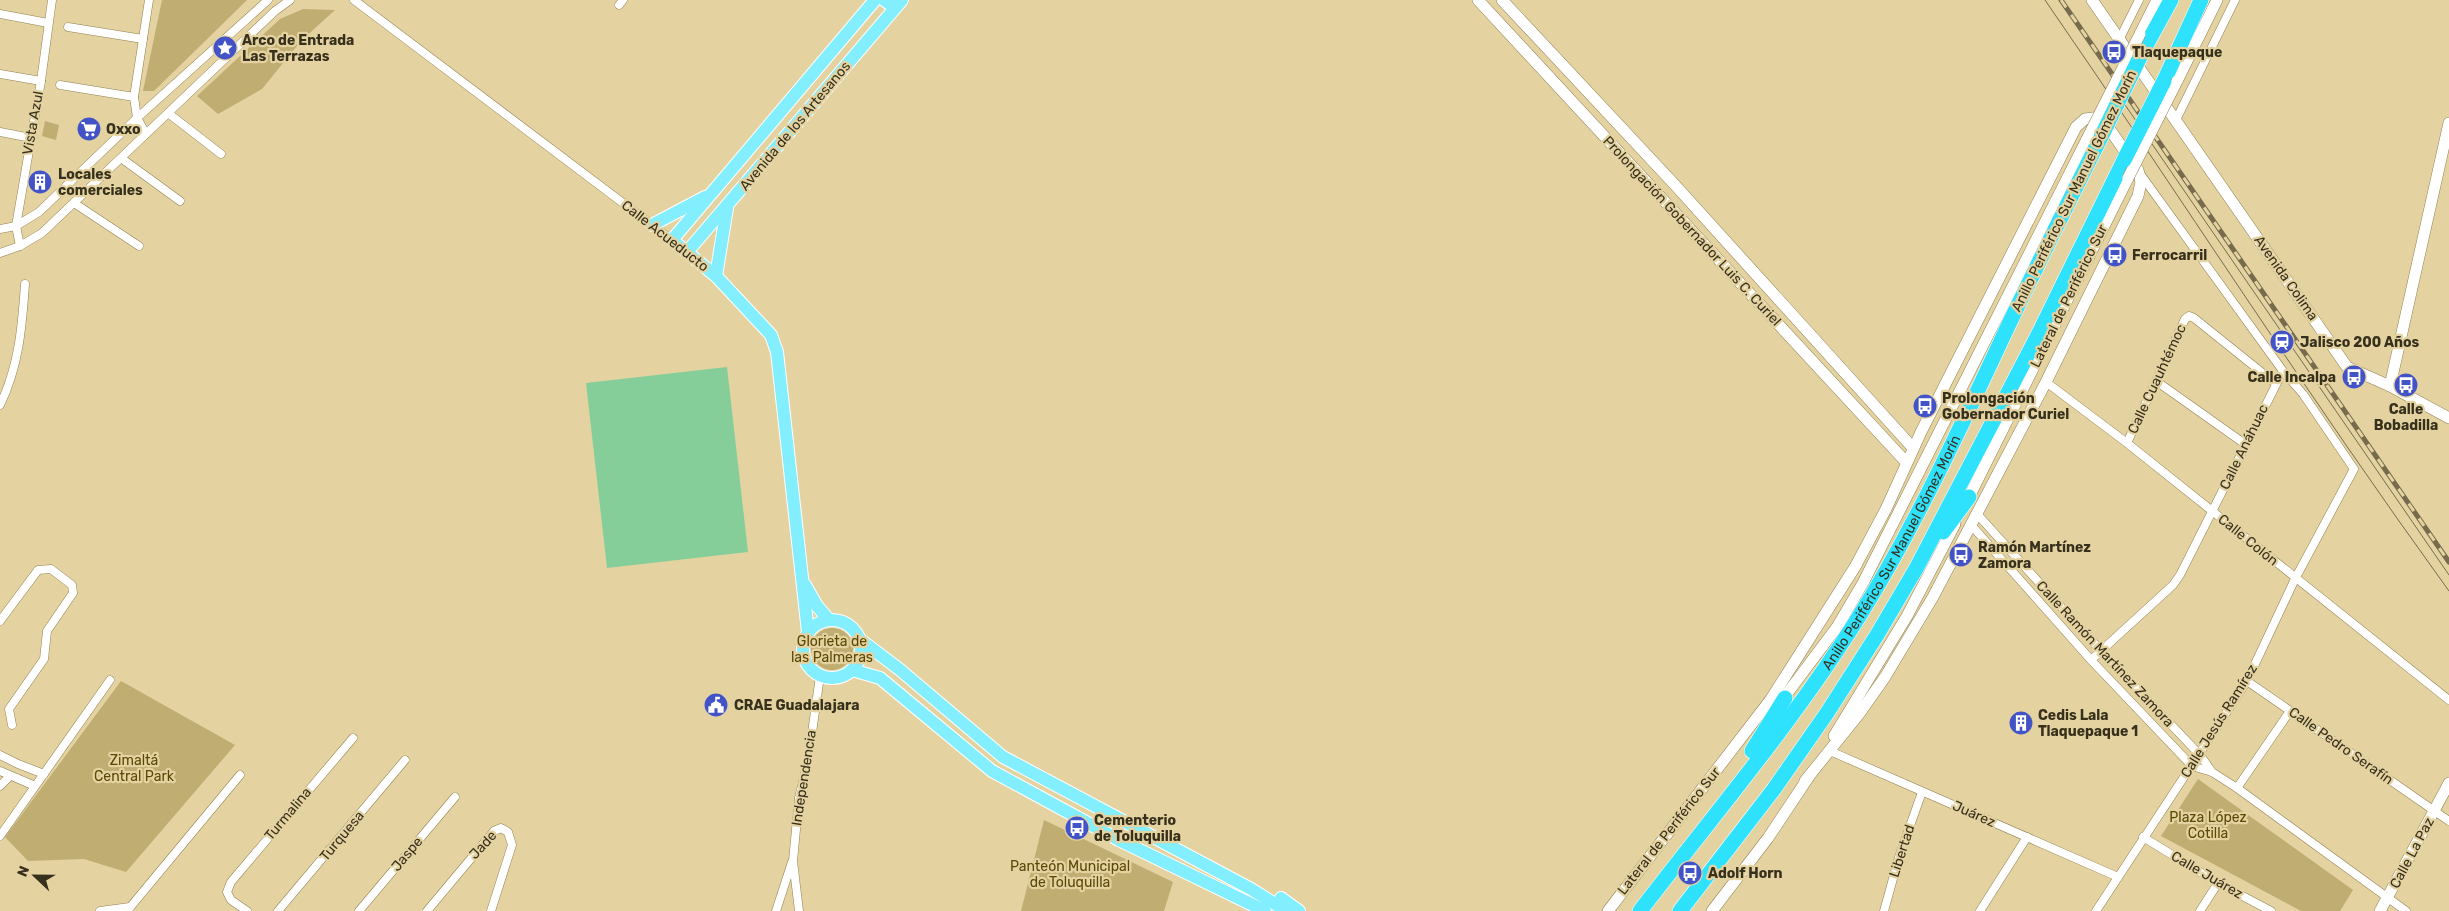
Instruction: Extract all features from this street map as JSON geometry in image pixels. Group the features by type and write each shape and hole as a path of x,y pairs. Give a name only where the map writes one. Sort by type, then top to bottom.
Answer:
{"highway":[{"name":"Anillo Periférico Sur Manuel Gómez Morín","path":"1640,911 1814,685 1855,623 1895,554 1962,427 2094,138 2171,0"},
{"name":"Anillo Periférico Sur Manuel Gómez Morín","path":"1680,911 1774,789 1827,713 1917,567 2037,337 2124,160 2171,81 2201,0"},
{"path":"1917,567 1968,497"},
{"path":"1704,828 1785,698"}],"main road":[{"name":"Avenida de los Artesanos","path":"672,240 874,0"},
{"path":"884,0 898,4"},
{"name":"Avenida de los Artesanos","path":"687,252 727,208 817,98 898,4"},
{"path":"804,84 817,98"},
{"path":"652,225 712,193"},
{"path":"716,276 727,208"},
{"name":"Calle Acueducto","path":"672,240 716,276 771,335 777,352 808,632"},
{"name":"Calle Acueducto","path":"802,578 817,606 829,620"},
{"path":"858,638 860,655 852,670 837,678 820,676 813,671 804,657 804,640 814,626 829,620 846,624 858,638 900,669 1003,758 1251,900 1265,911"},
{"path":"852,670 880,678 992,771 1119,840 1251,900 1286,911"},
{"path":"1251,900 1277,895 1299,911"}],"street":[{"name":"Vista Azul","path":"20,246 16,226 41,81 52,0"},
{"path":"146,134 137,118 134,97 150,0"},
{"path":"0,230 16,226 39,212 137,118 268,0"},
{"path":"0,253 20,246 42,233 275,11 290,0"},
{"name":"Calle Acueducto","path":"354,0 672,240"},
{"name":"Prolongación Gobernador Luis C. Curiel","path":"1478,0 1906,462"},
{"name":"Prolongación Gobernador Luis C. Curiel","path":"1502,0 1671,180 1913,448"},
{"name":"Avenida Colima","path":"2092,0 2347,367 2390,386 2449,418"},
{"path":"2119,40 2139,0"},
{"path":"1731,752 1785,698 1838,627 1863,583 2094,138 2157,0"},
{"name":"Lateral de Periférico Sur","path":"1806,781 1907,616 2128,178 2171,81 2217,0"},
{"path":"2176,120 2235,0"},
{"path":"0,14 48,23"},
{"path":"68,27 143,39"},
{"path":"0,74 41,81"},
{"path":"60,85 134,97"},
{"path":"168,112 221,154"},
{"path":"1731,752 1771,699 1855,567 1886,509 1906,462 2076,127 2085,118 2101,117 2283,371"},
{"path":"2390,386 2449,123"},
{"path":"0,132 31,138"},
{"path":"121,158 180,201"},
{"path":"1712,911 1768,838 1806,781 1885,677 1972,526 2138,196 2141,182 2138,170"},
{"path":"74,203 139,246"},
{"path":"0,405 9,386 17,360 25,284"},
{"name":"Calle Cuauhtémoc","path":"2127,442 2185,319 2189,316 2275,383"},
{"name":"Calle Anáhuac","path":"2091,660 2173,585 2180,575 2275,383 2283,371"},
{"name":"Calle Jesús Ramírez","path":"2096,911 2247,682 2295,579 2354,468 2303,394 2283,371"},
{"path":"2156,381 2245,444"},
{"name":"Calle Colón","path":"2046,382 2127,442 2295,579 2449,700"},
{"name":"Calle Ramón Martínez Zamora","path":"1978,515 2101,651 2200,755 2212,772"},
{"name":"Calle Ramón Martínez Zamora","path":"1972,526 2091,660 2192,766 2212,772 2236,788 2406,911"},
{"path":"0,621 38,570 51,569 72,585 73,593 47,631 44,659 9,710 12,725"},
{"name":"Independencia","path":"799,911 793,860 798,798 808,761 820,676"},
{"path":"0,836 110,680"},
{"name":"Calle Pedro Serafín","path":"2247,682 2449,821"},
{"path":"2136,708 2146,699"},
{"path":"2236,788 2290,711"},
{"name":"Turmalina","path":"247,911 231,900 227,892 231,882 353,738"},
{"name":"Juárez","path":"1830,751 2118,877"},
{"name":"Lateral de Periférico Sur","path":"1608,911 1731,752"},
{"path":"0,755 44,774"},
{"name":"Turquesa","path":"278,911 405,760"},
{"path":"0,771 35,786"},
{"path":"128,909 240,775"},
{"path":"0,786 10,776"},
{"name":"Calle La Paz","path":"2380,911 2449,783"},
{"name":"Libertad","path":"1884,911 1899,857 1922,792"},
{"name":"Jaspe","path":"359,911 455,798"},
{"name":"Jade","path":"426,911 494,830 501,828 508,832 512,845 491,911"},
{"name":"Calle Juárez","path":"2144,837 2218,883 2271,911"},
{"path":"1980,911 2027,838"},
{"path":"776,911 793,860"},
{"path":"2200,911 2218,883"},
{"path":"100,911 128,909 139,911"}],"green space":[{"path":"162,0 247,0 154,91 143,91"},
{"path":"303,9 335,10 301,41 262,89 218,114 197,96 280,19"},
{"path":"45,121 59,125 56,140 42,136"},
{"name":"Glorieta de las Palmeras","path":"832,628 847,634 853,649 847,664 832,670 817,664 811,649 817,634"},
{"name":"Zimaltá Central Park","path":"121,681 235,745 126,872 84,859 28,861 5,837"},
{"name":"Plaza López Cotilla","path":"2198,779 2353,890 2340,911 2301,911 2161,836"},
{"name":"Panteón Municipal de Toluquilla","path":"1044,820 1173,882 1164,911 1021,911"}],"shaded area":[{"path":"727,367 748,552 607,568 586,383"}],"tram line":[{"path":"2045,0 2346,445 2449,591"},
{"path":"2121,99 2449,575"}],"railway":[{"path":"2061,0 2449,562"}],"place":[{"name":"Arco de Entrada Las Terrazas","path":"225,48"},
{"name":"Tlaquepaque","path":"2114,52"},
{"name":"Oxxo","path":"89,129"},
{"name":"Locales comerciales","path":"40,182"},
{"name":"Ferrocarril","path":"2115,255"},
{"name":"Jalisco 200 Años","path":"2282,342"},
{"name":"Calle Incalpa","path":"2354,377"},
{"name":"Calle Bobadilla","path":"2406,385"},
{"name":"Prolongación Gobernador Curiel","path":"1925,406"},
{"name":"Ramón Martínez Zamora","path":"1961,555"},
{"name":"CRAE Guadalajara","path":"716,705"},
{"name":"Cedis Lala Tlaquepaque 1","path":"2021,723"},
{"name":"Cementerio de Toluquilla","path":"1077,828"},
{"name":"Adolf Horn","path":"1690,873"}]}
